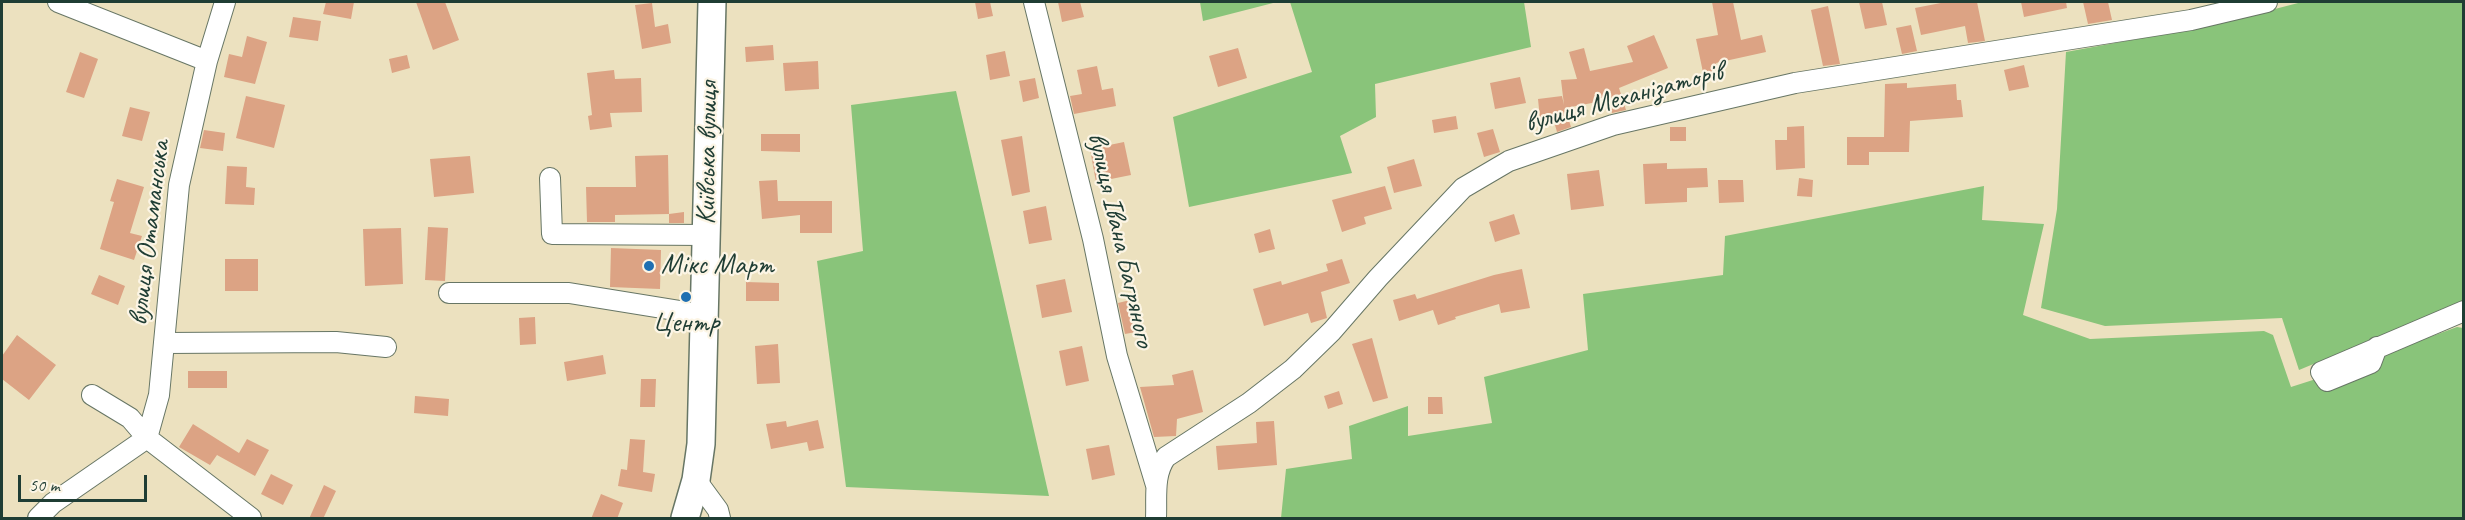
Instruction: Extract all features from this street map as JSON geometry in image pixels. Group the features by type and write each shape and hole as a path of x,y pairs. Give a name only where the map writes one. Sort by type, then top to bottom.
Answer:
{"street":[{"path":"58,2 207,61"},
{"name":"вулиця Отаманська","path":"147,438 159,395 179,185 207,61 225,2"},
{"name":"Київська вулиця","path":"685,519 696,480 701,444 712,2"},
{"name":"вулиця Івана Багряного","path":"1034,2 1093,239 1117,356 1157,490"},
{"name":"вулиця Механізаторів","path":"1156,519 1160,466 1166,457 1249,403 1293,369 1326,338 1372,284 1463,188 1509,160 1613,125 1795,82 2191,20 2267,2"},
{"path":"550,178 552,234 706,235"},
{"path":"449,293 569,293 705,315"},
{"path":"2376,348 2463,311"},
{"path":"165,343 336,342 386,347"},
{"path":"92,395 130,418 147,438 251,519"},
{"path":"38,519 53,503 147,438"},
{"path":"1146,449 1151,455 1158,456 1178,448"},
{"path":"696,480 718,510 720,519"}],"green space":[{"path":"1200,2 1277,2 1203,21"},
{"path":"1290,2 1524,2 1531,47 1375,84 1376,117 1340,136 1352,173 1189,207 1173,117 1312,72"},
{"path":"2302,2 2463,2 2463,302 2299,370 2282,318 2105,326 2041,308 2057,209 2066,52 2213,25"},
{"path":"956,91 1049,496 846,487 817,261 863,251 851,105"},
{"path":"1984,186 1982,220 2044,224 2023,315 2090,339 2264,331 2273,335 2291,387 2316,379 2326,389 2377,372 2381,355 2457,327 2463,328 2463,518 1281,518 1286,469 1352,459 1349,426 1408,406 1408,436 1492,423 1484,377 1588,350 1583,294 1723,275 1725,236"}],"building":[{"path":"326,2 354,2 351,19 323,14"},
{"path":"416,2 445,2 459,40 433,50"},
{"path":"975,2 990,2 993,16 978,19"},
{"path":"1058,2 1080,2 1084,17 1062,22"},
{"path":"1712,2 1733,2 1741,40 1762,35 1766,52 1716,63 1718,74 1704,77 1696,39 1718,35"},
{"path":"1859,2 1882,2 1887,25 1865,29"},
{"path":"1946,2 1977,2 1985,41 1968,43 1965,26 1921,35 1915,8"},
{"path":"2021,2 2066,2 2067,8 2024,17"},
{"path":"2083,2 2108,2 2112,20 2088,24"},
{"path":"652,3 655,27 668,24 671,43 642,49 635,5"},
{"path":"1828,6 1840,64 1823,66 1811,10"},
{"path":"293,17 321,21 318,41 289,37"},
{"path":"1911,25 1917,51 1902,54 1896,28"},
{"path":"1654,35 1668,68 1619,88 1626,110 1612,113 1608,100 1565,108 1571,127 1557,132 1553,118 1540,119 1538,99 1562,96 1564,105 1561,80 1577,79 1569,52 1584,48 1590,71 1633,62 1627,46"},
{"path":"247,36 267,42 255,84 224,77 229,54 242,57"},
{"path":"773,45 774,60 746,62 745,47"},
{"path":"1238,48 1247,78 1218,87 1209,56"},
{"path":"1005,51 1010,76 990,80 986,55"},
{"path":"80,52 98,59 84,98 66,92"},
{"path":"407,55 410,68 392,73 389,59"},
{"path":"818,61 819,89 785,91 783,63"},
{"path":"2024,65 2029,87 2009,91 2004,70"},
{"path":"1097,66 1102,90 1113,88 1116,106 1074,114 1070,96 1082,94 1077,70"},
{"path":"614,70 615,79 641,78 642,112 610,113 612,127 590,130 588,116 592,115 587,73"},
{"path":"1520,77 1526,103 1495,109 1490,83"},
{"path":"1035,78 1039,98 1023,102 1019,81"},
{"path":"1907,83 1907,88 1956,84 1957,100 1961,100 1963,117 1910,121 1909,152 1869,152 1869,165 1847,165 1847,137 1884,137 1885,84"},
{"path":"246,96 285,105 274,148 236,138"},
{"path":"130,107 150,112 142,141 122,136"},
{"path":"1456,116 1458,129 1434,133 1432,120"},
{"path":"1804,126 1805,168 1776,170 1775,140 1787,140 1787,127"},
{"path":"1670,127 1686,127 1686,141 1670,141"},
{"path":"1493,129 1500,152 1484,157 1477,133"},
{"path":"204,130 225,133 223,151 200,148"},
{"path":"761,134 800,134 800,152 761,151"},
{"path":"1022,136 1030,192 1012,196 1001,140"},
{"path":"1124,142 1131,175 1096,182 1090,149"},
{"path":"668,155 669,214 615,215 615,222 587,222 586,187 636,187 635,156"},
{"path":"470,156 474,193 434,197 430,159"},
{"path":"1414,159 1422,186 1394,193 1387,167"},
{"path":"1667,163 1667,169 1707,168 1708,187 1687,188 1687,202 1645,204 1643,164"},
{"path":"227,166 247,167 246,187 255,188 254,205 225,204"},
{"path":"1599,170 1604,206 1571,210 1567,174"},
{"path":"1799,178 1813,180 1812,197 1797,196"},
{"path":"117,179 144,187 130,233 142,236 134,260 100,249 114,202 110,201"},
{"path":"777,180 778,201 832,201 832,233 800,233 800,215 762,219 759,181"},
{"path":"1718,180 1743,180 1744,202 1719,203"},
{"path":"1385,186 1392,209 1364,217 1366,224 1342,232 1332,200"},
{"path":"1046,206 1052,240 1029,244 1023,211"},
{"path":"684,212 684,223 669,223 669,214"},
{"path":"1514,214 1520,234 1495,242 1489,222"},
{"path":"428,227 448,228 445,281 425,280"},
{"path":"401,228 403,284 365,286 363,229"},
{"path":"1270,229 1275,249 1259,253 1254,234"},
{"path":"611,248 661,250 660,289 610,287"},
{"path":"225,259 258,259 258,291 225,291"},
{"path":"1342,259 1350,283 1321,292 1327,318 1311,323 1308,313 1264,326 1253,289 1281,281 1282,285 1328,271 1326,264"},
{"path":"1522,269 1530,308 1501,313 1499,304 1455,317 1456,319 1438,325 1433,310 1399,321 1393,300 1415,294 1417,299 1494,275"},
{"path":"99,275 125,286 118,305 91,294"},
{"path":"1065,279 1072,312 1042,318 1036,285"},
{"path":"746,282 779,283 779,301 746,301"},
{"path":"1130,300 1136,332 1125,334 1118,303"},
{"path":"535,317 536,344 520,345 519,318"},
{"path":"17,335 56,365 29,400 2,379 2,356"},
{"path":"1372,338 1388,398 1373,402 1352,344"},
{"path":"778,344 780,383 757,384 755,346"},
{"path":"1082,346 1089,381 1066,386 1059,351"},
{"path":"603,355 606,374 567,381 564,362"},
{"path":"1193,370 1203,412 1177,419 1176,436 1154,437 1140,387 1174,385 1172,375"},
{"path":"188,371 227,371 227,388 188,388"},
{"path":"641,379 656,379 655,407 640,407"},
{"path":"1339,391 1343,404 1328,409 1324,396"},
{"path":"415,396 449,399 448,416 414,413"},
{"path":"1428,397 1442,397 1443,414 1428,414"},
{"path":"818,420 824,448 809,451 807,442 771,449 766,424 786,421 787,427"},
{"path":"1274,421 1277,465 1218,470 1216,446 1257,443 1256,422"},
{"path":"193,424 239,453 247,439 269,450 255,476 217,455 210,465 179,447"},
{"path":"630,439 645,440 643,472 655,474 652,492 618,486 621,469 627,470"},
{"path":"1109,445 1115,475 1092,480 1086,449"},
{"path":"271,474 293,485 283,505 261,494"},
{"path":"324,485 336,491 323,519 309,519"},
{"path":"601,494 623,503 617,519 591,519"}],"place":[{"name":"Мікс Март","path":"649,266"},
{"name":"Центр","path":"686,297"}]}
